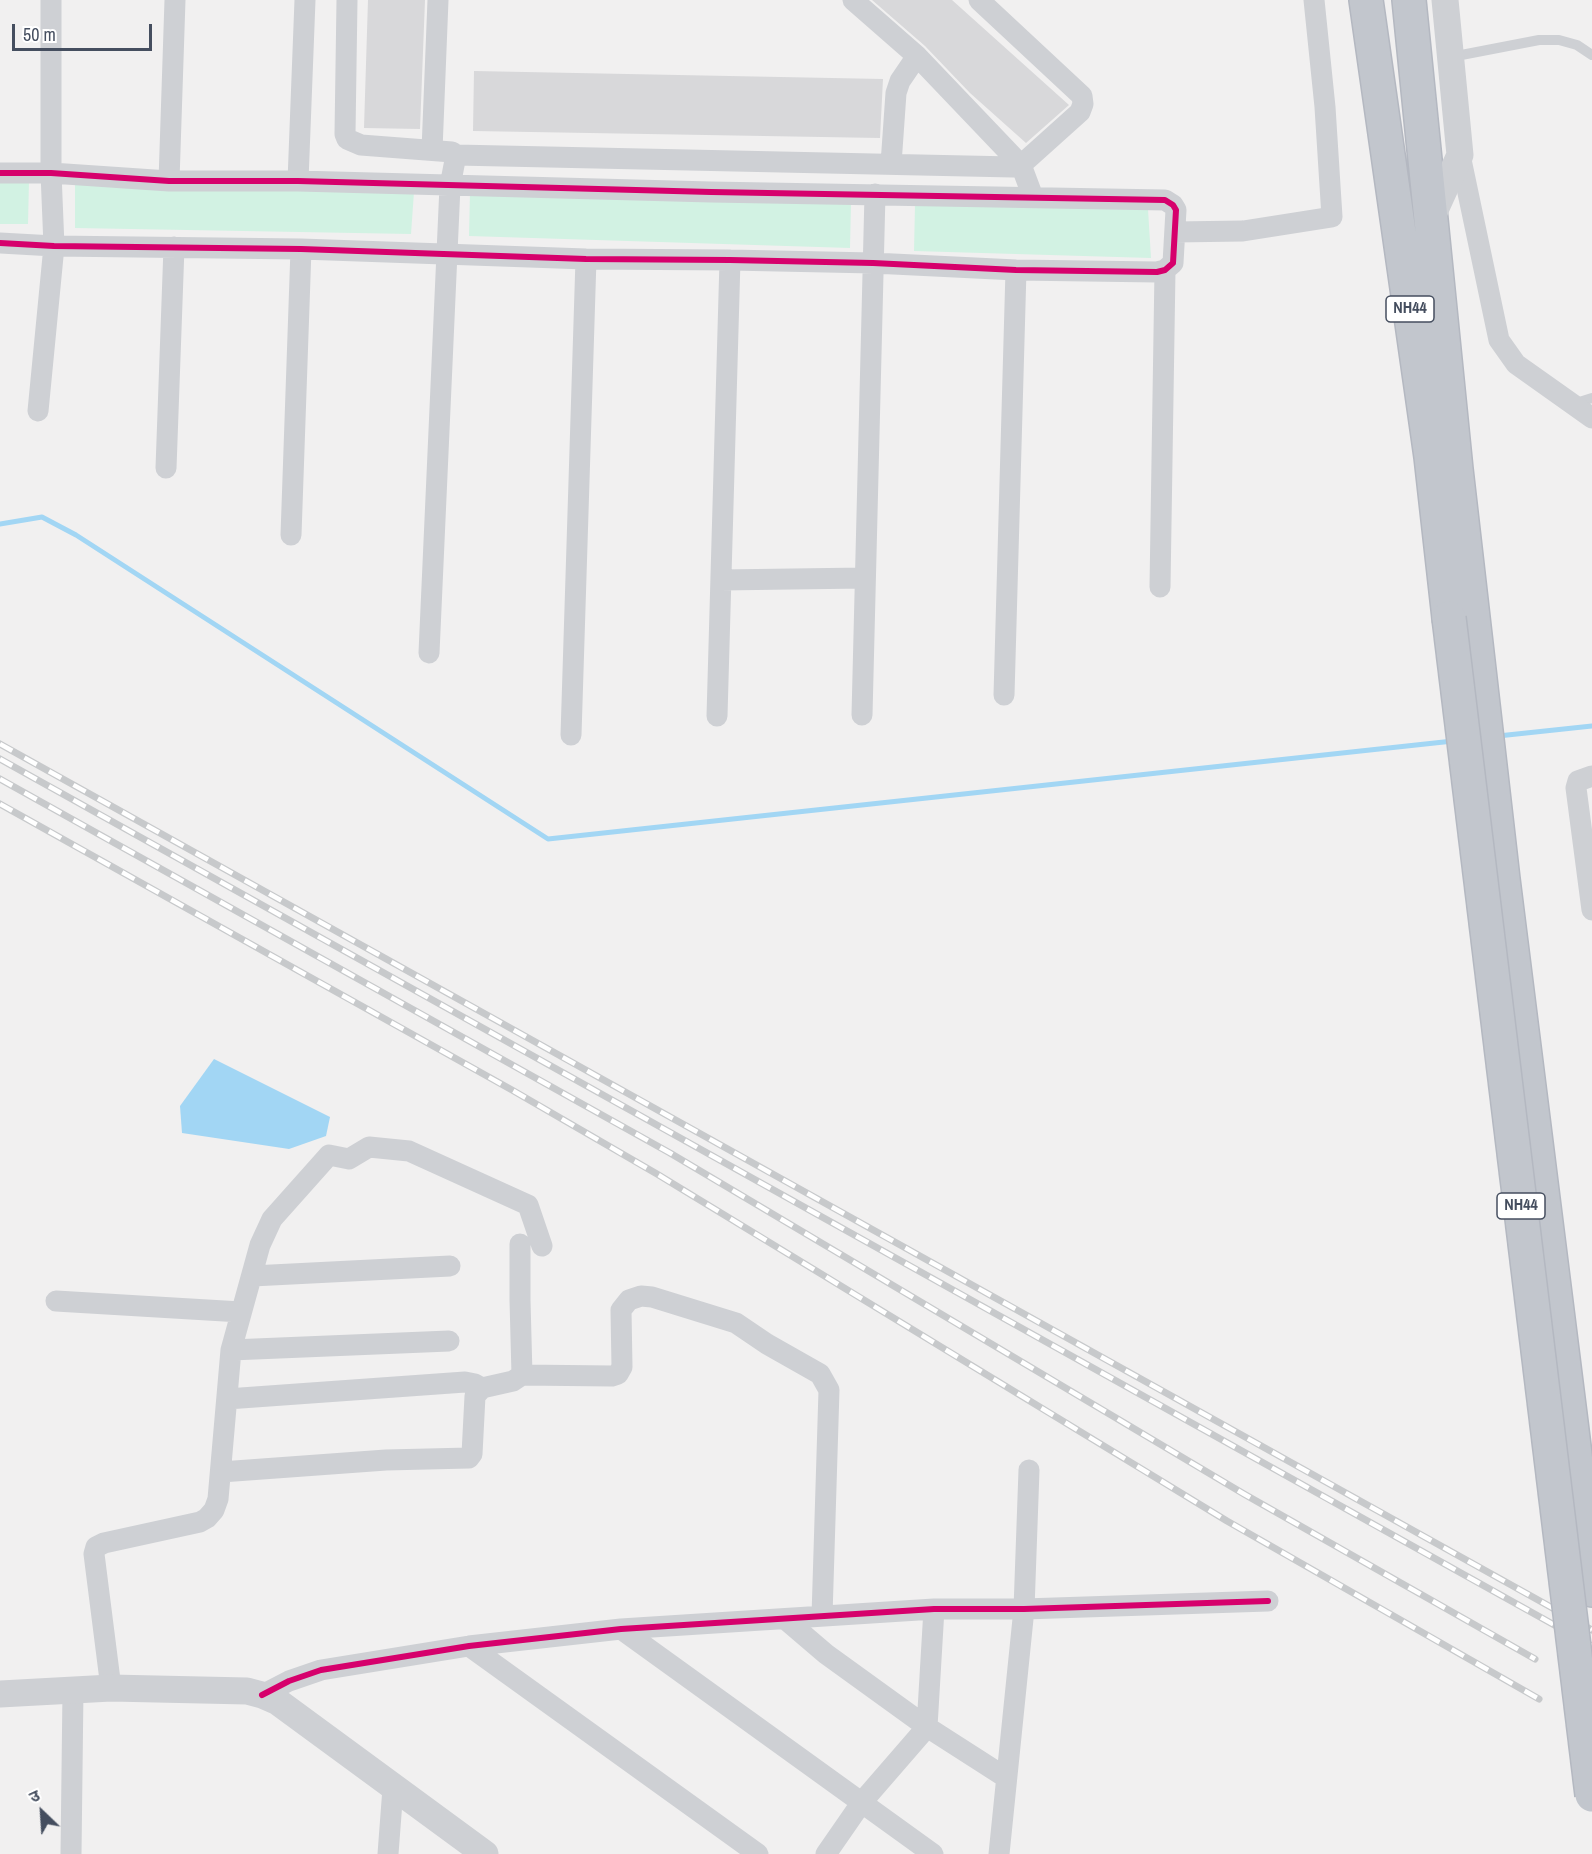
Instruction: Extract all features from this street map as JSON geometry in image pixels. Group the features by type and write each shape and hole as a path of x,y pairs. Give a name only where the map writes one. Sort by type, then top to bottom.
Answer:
{"highway":[{"name":"NH44","path":"1365,0 1431,457 1461,618 1503,879 1592,1590"},
{"name":"NH44","path":"1409,0 1456,469 1461,618 1592,1795"}],"street":[{"path":"38,411 54,246 51,173 51,0"},
{"path":"169,181 175,0"},
{"path":"298,181 305,0"},
{"path":"347,0 345,134 348,139 361,145 452,152 456,155 1013,167 1022,165 1080,112 1083,104 1082,96 980,0"},
{"path":"432,150 438,0"},
{"path":"853,0 917,56 1022,165 1034,197"},
{"path":"1175,232 1243,231 1332,217 1325,107 1314,0"},
{"path":"1445,0 1460,154 1499,340 1516,364 1582,401 1592,418"},
{"path":"891,164 896,93 900,81 917,56"},
{"path":"1430,220 1460,154"},
{"path":"429,653 450,186 456,155"},
{"path":"0,173 51,173 169,181 298,181 1165,200 1176,210 1173,263 1165,270 1157,272 1016,270 873,263 586,259 301,249 54,246 0,243"},
{"path":"862,715 875,194"},
{"path":"166,468 174,247"},
{"path":"291,536 301,249"},
{"path":"571,735 586,259"},
{"path":"717,716 730,260"},
{"path":"1004,696 1016,270"},
{"path":"1160,587 1165,270"},
{"path":"721,580 864,578"},
{"path":"1592,776 1578,781 1576,788 1592,910"},
{"path":"111,1688 94,1554 96,1547 104,1543 200,1522 207,1518 218,1499 231,1350 266,1231 272,1219 329,1155 349,1159 369,1147 409,1151 474,1179 528,1206 542,1246"},
{"path":"520,1244 519,1300 522,1375"},
{"path":"252,1276 450,1266"},
{"path":"221,1472 386,1460 464,1459 472,1454 475,1396 482,1388 513,1381 522,1375 612,1376 618,1374 622,1367 621,1310 629,1300 641,1296 652,1297 736,1323 766,1344 820,1374 829,1390 822,1616"},
{"path":"56,1301 241,1312"},
{"path":"231,1350 449,1341"},
{"path":"227,1399 465,1382 482,1388"},
{"path":"999,1854 1005,1777 1024,1609 1029,1470"},
{"path":"262,1695 289,1681 321,1670 469,1646 621,1629 934,1609 1024,1609 1268,1601"},
{"path":"826,1854 862,1802 927,1727 934,1609"},
{"path":"784,1619 826,1654 927,1727 1005,1777"},
{"path":"621,1629 933,1854"},
{"path":"469,1646 758,1854"},
{"path":"0,1694 111,1688 247,1691 262,1695 278,1702 485,1854"},
{"path":"71,1854 73,1690"},
{"path":"388,1854 393,1788"}],"lane":[{"path":"1451,57 1539,40 1559,40 1577,45 1592,55"}],"green space":[{"path":"75,179 414,192 411,234 75,228"},
{"path":"0,180 29,181 28,224 0,224"},
{"path":"470,192 851,204 850,248 469,236"},
{"path":"915,205 1148,209 1151,258 914,251"}],"water":[{"path":"214,1059 330,1117 326,1136 289,1149 182,1133 180,1106"}],"building":[{"path":"368,0 425,0 420,129 364,128"},
{"path":"872,0 952,0 1069,105 1026,143 970,93 925,46"},
{"path":"474,71 883,79 880,138 473,131"}],"waterway":[{"path":"0,524 42,517 76,535 548,839 1453,741"},
{"path":"1498,736 1592,726"}],"railway":[{"path":"0,744 1592,1630"},
{"path":"0,759 1592,1646"},
{"path":"0,779 670,1153 1244,1494 1535,1659"},
{"path":"0,804 512,1090 657,1174 1227,1521 1539,1699"}],"cycle path":[{"path":"0,173 51,173 169,181 298,181 711,192 1165,200 1176,210 1173,263 1165,270 1157,272 1016,270 873,263 586,259 301,249 54,246 0,243"},
{"path":"262,1695 289,1681 321,1670 469,1646 621,1629 934,1609 1024,1609 1268,1601"}]}
